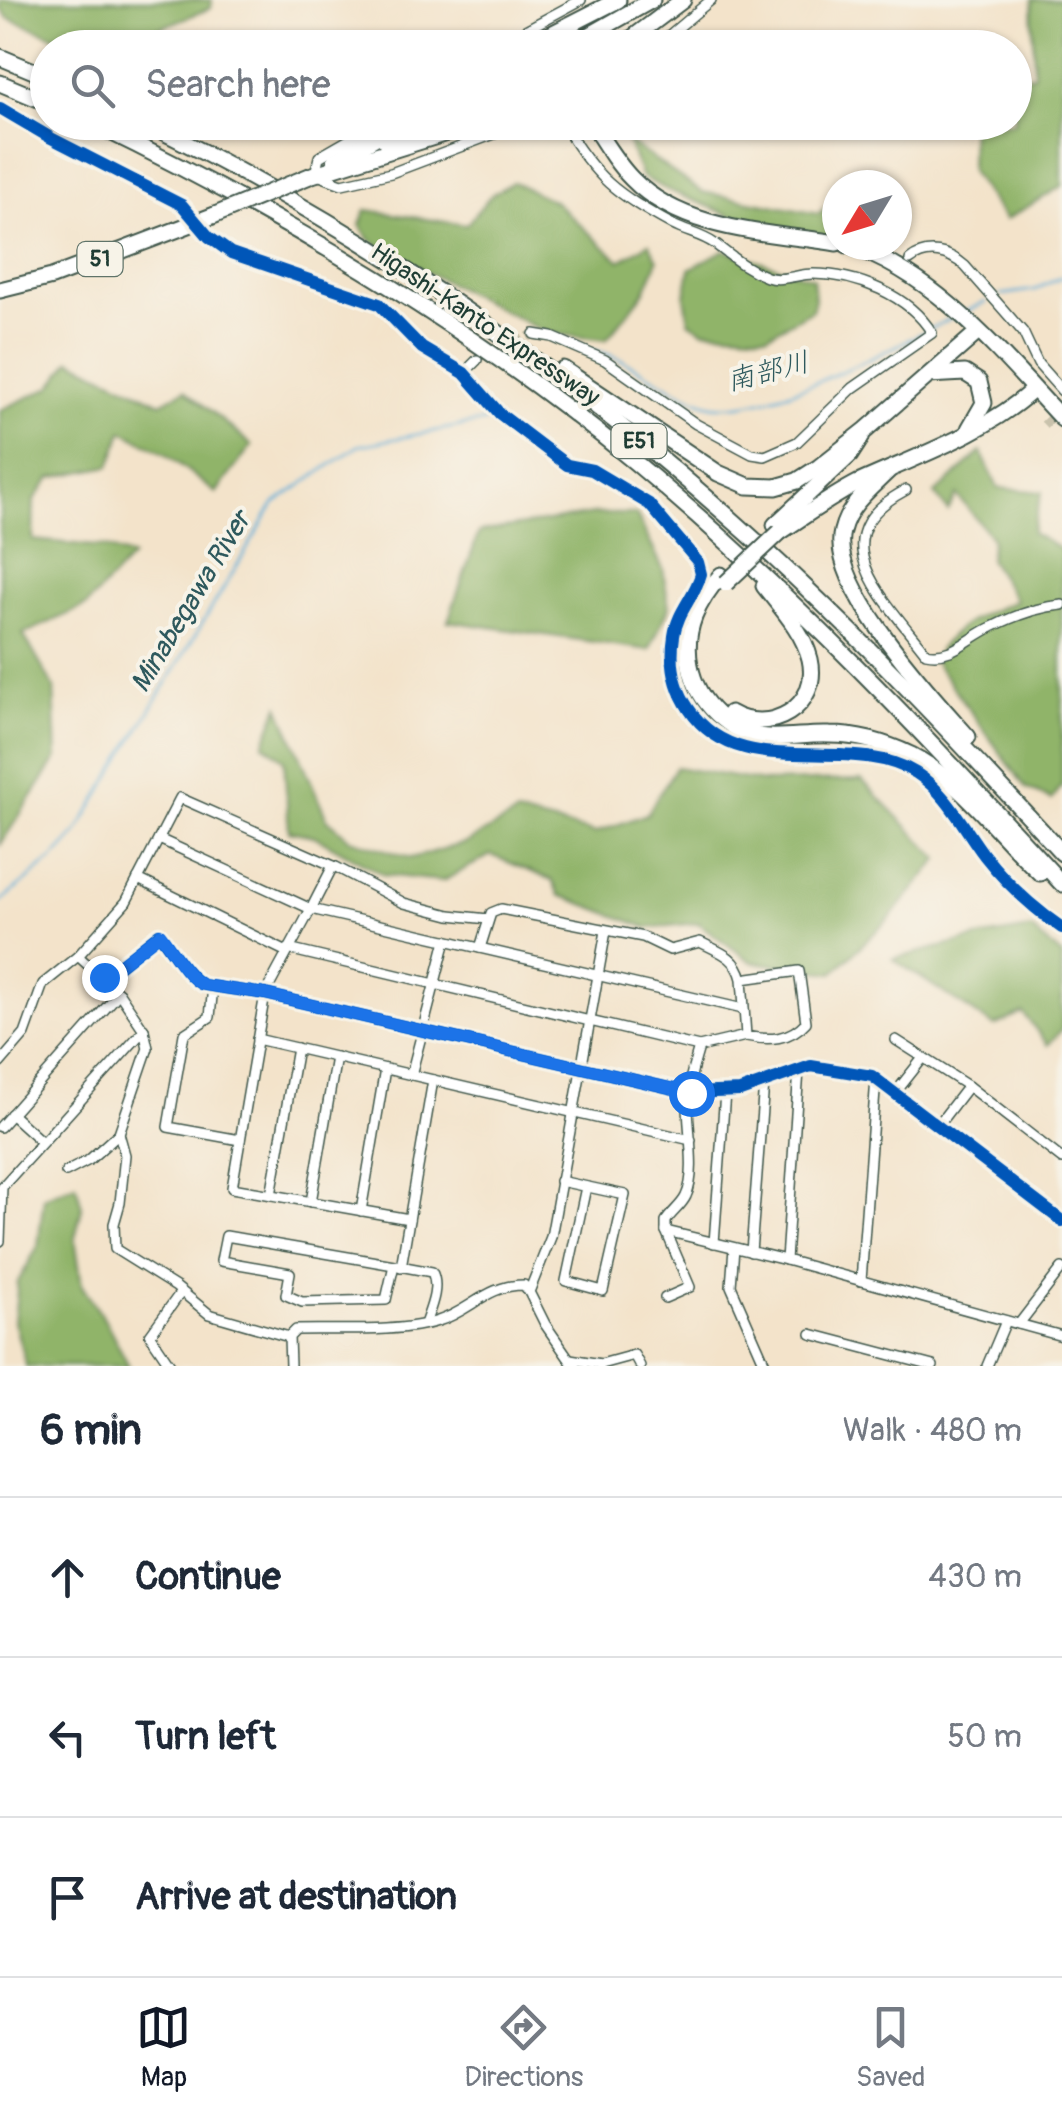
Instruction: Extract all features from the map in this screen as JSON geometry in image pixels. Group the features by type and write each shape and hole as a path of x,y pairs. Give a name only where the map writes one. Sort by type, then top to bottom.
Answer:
{"highway":[{"path":"559,30 618,0"},
{"path":"600,30 652,0"},
{"path":"643,30 684,0"},
{"path":"0,57 30,70"},
{"path":"0,83 30,96"},
{"name":"Higashi-Kanto Expressway","path":"124,140 273,218 423,308 571,412 689,509 855,663 1062,884"},
{"name":"Higashi-Kanto Expressway","path":"176,140 312,214 490,328 646,446 854,634 1062,850"},
{"name":"51","path":"314,174 371,140"},
{"path":"344,156 386,140"},
{"path":"383,152 402,140"},
{"name":"51","path":"0,290 52,276 199,222 314,174 423,140"},
{"path":"604,140 633,180 682,213 714,224 822,240"},
{"path":"887,260 912,274 978,332 1062,420"},
{"path":"490,328 538,352 718,472 748,486 765,488 796,481 866,430 978,332"},
{"path":"929,375 966,373 979,382 984,403 967,432"},
{"path":"778,528 832,497 967,432 1018,404 1034,389"},
{"path":"866,430 850,455 699,603 688,644 694,683 710,708 752,734 846,736 912,755 951,784 1062,893"},
{"path":"889,470 845,520 840,546 846,571 900,656 1062,850"},
{"path":"689,509 759,579 806,646 810,685 798,705 783,717 760,722 738,718 722,706 703,682 698,634 723,579"}],"street":[{"path":"525,30 581,0"},
{"path":"675,30 711,0"},
{"path":"0,108 30,126"},
{"path":"55,140 182,205 208,237 231,253 379,304 422,348 464,373 500,414 567,465 592,470 649,504 698,562 701,574 676,623 672,660 682,699 692,714 721,737 753,750 865,757 901,764 944,797 1002,875 1062,928"},
{"path":"349,140 319,157 314,174 342,184 391,173 478,140"},
{"path":"534,334 605,360 696,424 752,454 765,456 798,442 852,388 886,362 930,337 931,329 890,292 824,274 773,278 729,258 714,244 650,212 602,180 573,140"},
{"path":"912,259 924,252 937,252 965,266 1024,332 1038,364 1062,391"},
{"path":"890,292 896,282"},
{"path":"464,373 477,360"},
{"path":"906,490 871,514 860,547 867,572 926,653 944,655 989,628 1036,608 1062,604"},
{"path":"0,1063 26,1034 43,984 78,956 126,902 180,798 333,866 404,903 450,915 488,919"},
{"path":"159,839 311,909 743,1009"},
{"path":"333,866 265,994 232,1188 409,1219"},
{"path":"138,880 287,951 699,1047 746,1036 785,1036 806,1022 798,971 742,980"},
{"path":"480,948 491,913 501,910 643,937 670,950 700,942 735,960 742,980 746,1036"},
{"path":"529,1292 551,1237 606,930"},
{"path":"104,977 160,934 198,983 265,994 688,1093 725,1092 820,1065 876,1078 1062,1221"},
{"path":"411,1075 446,940"},
{"path":"66,1172 89,1160 119,1133 148,1048 144,1030 119,992 78,956"},
{"path":"214,986 210,1017 184,1034 168,1127 240,1140"},
{"path":"0,1128 119,992"},
{"path":"0,1241 2,1187 144,1030"},
{"path":"257,1038 692,1140"},
{"path":"896,1040 968,1086 1062,1159"},
{"path":"665,1298 690,1287 666,1231 666,1220 687,1194 692,1140 688,1093 699,1047"},
{"path":"272,1195 297,1048"},
{"path":"310,1202 336,1057"},
{"path":"896,1092 923,1058"},
{"path":"361,1210 386,1069"},
{"path":"786,1260 799,1070"},
{"path":"861,1280 876,1078"},
{"path":"425,1324 436,1279 432,1272 397,1266 226,1236 222,1260 290,1272 286,1294 302,1302 386,1300 397,1266 409,1219 433,1080"},
{"path":"751,1252 764,1083"},
{"path":"938,1125 968,1086"},
{"path":"714,1243 725,1092"},
{"path":"11,1114 42,1142"},
{"path":"119,1133 125,1155 114,1224 115,1249 209,1314 289,1337"},
{"path":"560,1181 586,1187 624,1196 603,1291 566,1281 586,1187"},
{"path":"666,1231 1062,1336"},
{"path":"734,1248 731,1286 766,1366"},
{"path":"1019,1324 1062,1268"},
{"path":"290,1366 289,1337 296,1330 425,1324 462,1310 486,1293 524,1285 572,1362 614,1363 634,1355 640,1366"},
{"path":"171,1366 150,1336 181,1292"},
{"path":"987,1366 1006,1321"},
{"path":"811,1334 934,1366"}],"green space":[{"path":"0,0 212,0 211,8 155,30 39,30 8,18 0,8"},
{"path":"1032,0 1062,0 1062,186 1005,220 970,171 971,140 1032,140"},
{"path":"627,141 702,192 818,214 822,211 822,238 747,222 642,177"},
{"path":"513,182 554,201 620,261 649,243 658,260 645,291 606,340 547,333 391,254 369,239 360,225 366,210 466,225 491,195"},
{"path":"724,250 813,278 812,310 767,335 703,330 689,321 685,296 690,269"},
{"path":"71,360 161,403 185,390 252,445 216,493 166,454 123,431 110,466 51,478 34,500 33,540 105,547 132,557 86,606 23,634 54,688 57,758 0,845 0,410 51,387"},
{"path":"981,452 998,488 1042,492 1032,533 1062,550 1062,785 1052,800 1026,788 933,660 958,630 1016,601 989,559 992,538 957,495 948,511 935,494"},
{"path":"593,514 636,514 663,569 669,608 649,650 448,621 479,532"},
{"path":"279,706 327,819 350,839 411,858 466,843 517,814 595,833 647,814 676,767 764,782 862,780 939,859 890,918 833,973 752,962 698,923 648,928 559,895 552,880 491,855 443,881 384,875 314,836 289,831 284,759 264,744"},
{"path":"1031,929 1062,956 1062,1029 1048,1045 1023,1013 994,1026 893,959 977,938"},
{"path":"76,1184 82,1207 75,1238 82,1286 129,1366 26,1366 14,1321 18,1282 38,1246 44,1197"}],"waterway":[{"name":"南部川","path":"1000,295 1034,290 1062,277"},
{"name":"南部川","path":"967,311 986,302"},
{"name":"南部川","path":"593,350 622,360 705,403 729,406 759,401 829,377 952,318"},
{"name":"Minabegawa River","path":"0,902 54,858 76,834 274,504 358,446 486,421"}],"tunnel":[{"path":"491,354 534,334"},
{"path":"1044,425 1062,407"}],"cycle path":[{"path":"0,108 30,126"},
{"path":"55,140 182,205 209,237 231,253 379,304 422,348 464,373 500,414 567,465 592,470 649,504 698,562 701,574 676,627 673,665 684,701 711,732 737,746 766,752 859,756 889,761 916,773 946,800 1001,875 1062,928"},
{"path":"105,977 159,934 201,984 265,994 691,1093 740,1091 811,1066 872,1076 1062,1221"}],"route":[{"path":"104,977 160,934 198,983 208,986 265,994 691,1093"}]}
